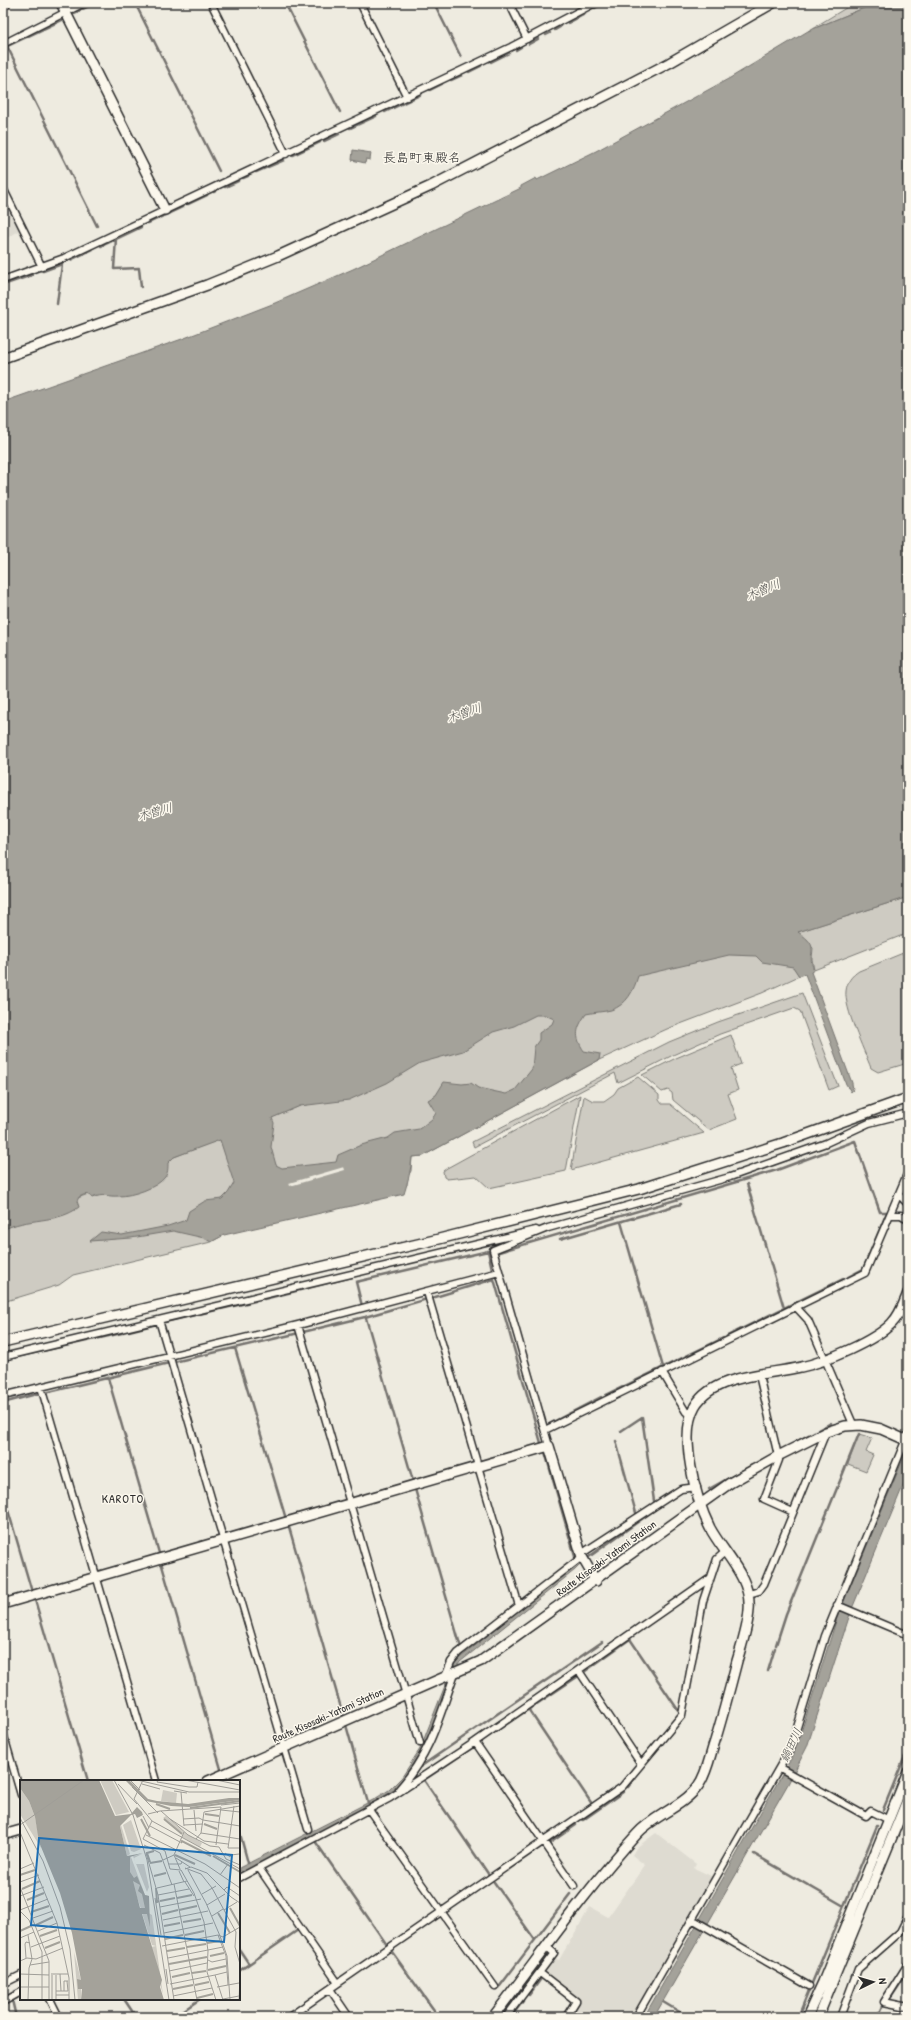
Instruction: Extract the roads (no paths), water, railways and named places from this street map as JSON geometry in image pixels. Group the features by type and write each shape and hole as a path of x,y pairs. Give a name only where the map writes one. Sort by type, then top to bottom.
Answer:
{"street":[{"path":"61,3 165,210"},
{"path":"3,44 67,16 84,3"},
{"path":"210,3 286,154"},
{"path":"360,3 407,97"},
{"path":"509,3 527,39"},
{"path":"3,280 42,267 286,154 527,39 595,3"},
{"path":"3,358 207,285 278,256 431,186 669,63 773,3"},
{"path":"3,188 42,267"},
{"path":"3,1342 446,1237 639,1189 783,1143 908,1098"},
{"path":"3,1357 548,1228 730,1177 826,1143 869,1122 908,1113"},
{"path":"545,1430 865,1273 908,1172"},
{"path":"898,1198 908,1204"},
{"path":"890,1215 900,1215 908,1219"},
{"path":"548,1228 493,1250 582,1556 596,1581"},
{"path":"3,1396 298,1325 499,1272"},
{"path":"427,1292 519,1606"},
{"path":"493,2017 636,1835 651,1821 692,1793 699,1785 705,1773 748,1624 750,1607 748,1594 740,1575 711,1529 700,1504 690,1457 688,1439 691,1414 700,1399 717,1385 803,1367 824,1360 882,1332 895,1319 908,1293"},
{"path":"636,2017 782,1769 793,1740 825,1636 839,1606 907,1438 876,1428 853,1424 824,1360 808,1320 796,1307"},
{"path":"159,1320 308,1829"},
{"path":"298,1325 420,1743"},
{"path":"662,1372 686,1412 691,1414"},
{"path":"759,1375 779,1460 764,1499 793,1512"},
{"path":"41,1387 156,1780"},
{"name":"Route Kisosaki-Yatomi Station","path":"210,1780 450,1675 490,1655 596,1581 730,1483 778,1456 826,1432 853,1424"},
{"path":"748,1594 759,1591 764,1584 826,1432"},
{"path":"3,1604 549,1446"},
{"path":"390,1798 413,1773 425,1753 450,1675 451,1662 458,1653 582,1556 681,1489 696,1487"},
{"path":"289,2017 622,1787 682,1715 703,1600 717,1559 726,1551"},
{"path":"240,1878 370,1810 390,1798 579,1671 709,1579"},
{"path":"839,1606 908,1635"},
{"path":"579,1671 641,1764"},
{"path":"3,1734 20,1792"},
{"path":"475,1742 574,1886"},
{"path":"782,1769 866,1816 871,1811 889,1820"},
{"path":"807,2017 908,1772"},
{"path":"818,2017 908,1798"},
{"path":"370,1810 495,1987"},
{"path":"3,1835 20,1830"},
{"path":"259,1868 338,1983"},
{"path":"840,2017 858,1969 900,1932 908,1916"},
{"path":"694,1920 809,1986"},
{"path":"506,2017 554,1953 547,1947"},
{"path":"908,1964 884,2002 908,2007"},
{"path":"540,1973 576,2001 566,2017"},
{"path":"3,1984 20,1976"},
{"path":"330,1989 349,2017"},
{"path":"3,2002 20,1993"},
{"path":"50,2000 59,2017"}],"water":[{"name":"木曽川","path":"876,3 908,3 908,897 798,932 810,942 812,946 811,958 814,970 811,972 852,1083 853,1090 851,1092 846,1084 805,974 799,976 793,967 762,962 756,956 729,955 638,976 632,992 626,1001 617,1008 586,1014 578,1028 579,1041 584,1051 600,1054 599,1060 423,1156 412,1157 404,1194 224,1235 211,1242 204,1238 173,1231 131,1238 90,1241 101,1232 122,1235 168,1226 186,1220 189,1211 205,1201 222,1199 234,1183 220,1140 174,1157 168,1163 165,1177 156,1185 144,1191 124,1196 103,1195 92,1198 89,1195 85,1195 79,1197 77,1201 79,1207 62,1216 22,1223 3,1230 3,402 182,339 275,303 353,269 521,188 521,186 536,178 537,180 596,151 730,78 808,31","holes":["536,1015 545,1015 554,1019 552,1024 539,1033 539,1040 534,1047 532,1069 515,1090 506,1094 478,1088 471,1083 462,1084 444,1082 436,1095 428,1100 436,1113 432,1119 419,1129 395,1133 388,1138 361,1145 338,1155 336,1162 282,1168 276,1165 271,1147 274,1123 272,1118 300,1106 349,1100 387,1083 420,1063 463,1051 493,1032 514,1026"]},
{"path":"353,150 371,153 370,160 366,159 365,163 352,160"},
{"path":"908,1447 908,1474 851,1611 807,1747 788,1784 654,2017 644,2017 791,1759 798,1742 837,1618"},
{"path":"588,1557 575,1570 460,1662 454,1670 428,1744 417,1764 397,1788 367,1807 240,1873 240,1867 373,1800 389,1790 402,1777 420,1749 456,1661 577,1564"}],"waterway":[{"path":"70,15 95,3"},
{"path":"135,3 219,171"},
{"path":"285,3 340,112"},
{"path":"434,3 461,57"},
{"path":"595,8 605,3"},
{"path":"568,23 585,14"},
{"path":"3,48 66,18"},
{"path":"555,30 560,27"},
{"path":"546,35 550,33"},
{"path":"529,44 538,39"},
{"path":"7,46 97,226"},
{"path":"516,50 521,47"},
{"path":"491,62 509,53"},
{"path":"469,72 481,66"},
{"path":"451,80 462,75"},
{"path":"430,90 442,84"},
{"path":"385,112 420,95"},
{"path":"350,128 376,116"},
{"path":"324,141 339,134"},
{"path":"293,155 320,142"},
{"path":"256,172 284,160"},
{"path":"243,178 248,176"},
{"path":"225,187 238,181"},
{"path":"188,204 207,195"},
{"path":"148,223 182,207"},
{"path":"101,246 141,227"},
{"path":"116,238 114,269 139,268 141,287"},
{"path":"70,260 93,249"},
{"path":"43,271 62,264"},
{"path":"57,304 62,264"},
{"path":"3,285 32,275"},
{"path":"499,1252 777,1170 855,1141 880,1212 887,1212 863,1269 848,1277"},
{"path":"747,1184 784,1308"},
{"path":"560,1239 681,1204"},
{"path":"621,1222 663,1367"},
{"path":"362,1306 356,1282 488,1251 492,1269"},
{"path":"264,1299 352,1277"},
{"path":"432,1298 494,1279 541,1443"},
{"path":"727,1336 843,1279"},
{"path":"303,1332 365,1317 427,1299"},
{"path":"165,1322 255,1301"},
{"path":"366,1318 413,1481"},
{"path":"129,1331 157,1324"},
{"path":"3,1360 122,1333"},
{"path":"174,1362 299,1333"},
{"path":"606,1395 723,1338"},
{"path":"235,1348 286,1519"},
{"path":"45,1393 169,1363"},
{"path":"108,1378 159,1553"},
{"path":"3,1403 40,1393"},
{"path":"549,1424 601,1397"},
{"path":"621,1431 642,1417 654,1501"},
{"path":"797,1441 831,1423"},
{"path":"776,1645 786,1614 859,1434"},
{"path":"616,1441 636,1513"},
{"path":"545,1452 576,1560"},
{"path":"709,1489 752,1465"},
{"path":"415,1489 461,1648"},
{"path":"3,1493 32,1592"},
{"path":"586,1559 660,1506"},
{"path":"289,1527 343,1715"},
{"path":"161,1562 221,1769"},
{"path":"35,1600 88,1780"},
{"path":"584,1672 630,1639 678,1710"},
{"path":"420,1767 602,1642"},
{"path":"768,1671 775,1648"},
{"path":"480,1742 577,1677"},
{"path":"529,1710 592,1804"},
{"path":"346,1725 368,1803"},
{"path":"472,1748 424,1780 489,1875"},
{"path":"883,1810 908,1749"},
{"path":"628,1787 635,1778"},
{"path":"583,1820 623,1792"},
{"path":"550,1843 576,1825"},
{"path":"798,2017 877,1826"},
{"path":"240,1834 248,1863"},
{"path":"315,1841 387,1945"},
{"path":"754,1854 844,1906"},
{"path":"494,1882 535,1940"},
{"path":"500,1986 570,1894"},
{"path":"240,1970 298,1930"},
{"path":"240,1950 249,1964"},
{"path":"392,1952 439,2017"},
{"path":"3,1972 5,1980"},
{"path":"892,1996 908,1972"},
{"path":"529,1995 540,1980"},
{"path":"12,2000 16,2017"},
{"path":"125,2000 136,2017"},
{"path":"174,2017 199,2000"},
{"path":"511,2017 523,2001"},
{"path":"663,2002 688,2017"},
{"path":"877,2017 882,2006"}],"district":[{"name":"長島町東殿名","path":"422,157"},
{"name":"KAROTO","path":"123,1499"}],"water label":[{"name":"鍋田川","path":"791,1745"}]}
